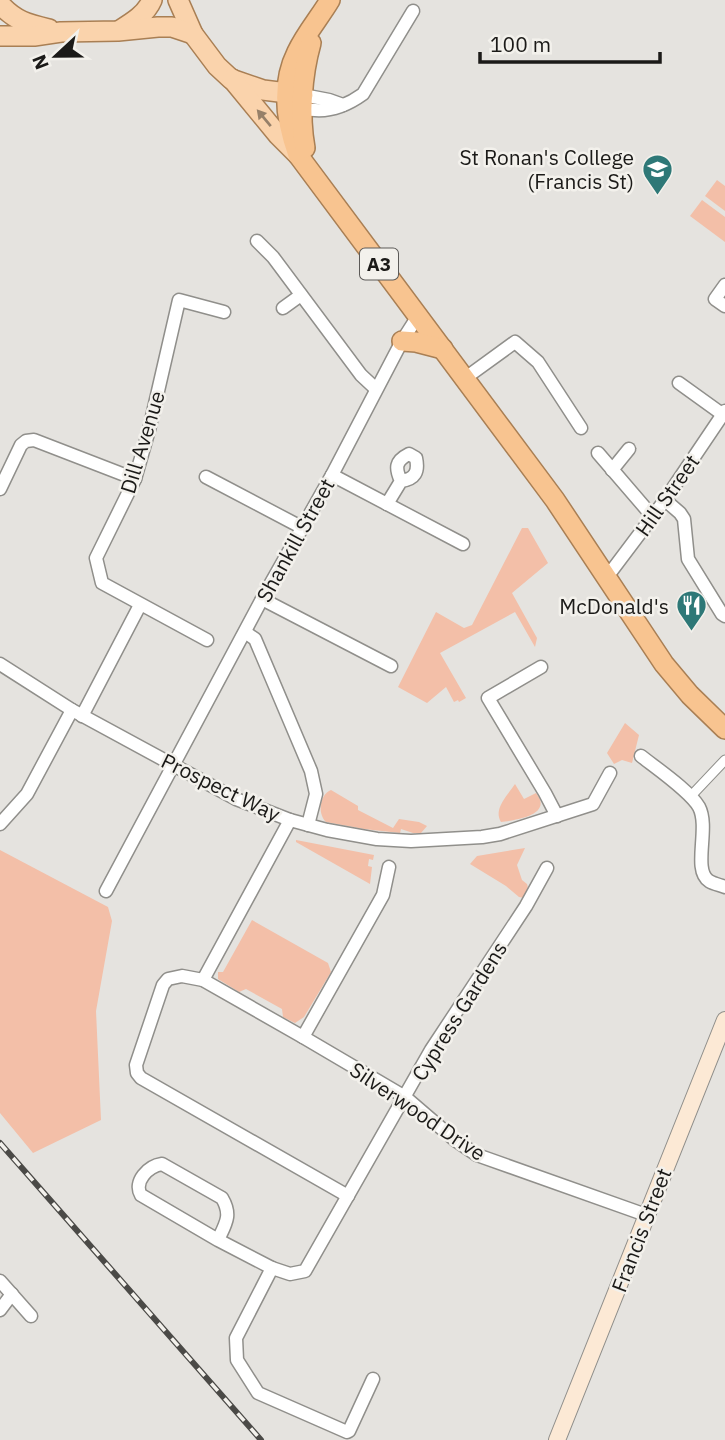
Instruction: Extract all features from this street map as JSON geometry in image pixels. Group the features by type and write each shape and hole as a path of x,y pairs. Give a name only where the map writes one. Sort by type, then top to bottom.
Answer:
{"highway":[{"name":"A3","path":"330,0 319,19 291,98 289,127 298,155 555,500 664,664 690,695 725,729"},
{"name":"A3","path":"291,98 316,177"},
{"path":"402,341 443,349"}],"main road":[{"path":"118,31 133,23 145,12 152,0"},
{"path":"178,0 193,34 217,66 298,155"},
{"path":"0,4 18,20 61,32"},
{"path":"0,36 159,27 172,27 193,34"},
{"path":"231,79 291,98"},
{"name":"Francis Street","path":"557,1440 725,1020"}],"street":[{"path":"291,98 329,100 344,105 351,103 363,94 414,11"},
{"path":"257,241 273,257 361,375 376,390"},
{"path":"725,285 715,299 725,306"},
{"path":"283,308 301,295"},
{"name":"Dill Avenue","path":"207,640 103,583 96,558 135,479 179,300 224,312"},
{"name":"Shankill Street","path":"106,891 301,527 418,316"},
{"path":"464,379 515,342 538,362 581,428"},
{"path":"679,383 724,413"},
{"name":"Hill Street","path":"607,577 665,500 724,413"},
{"path":"0,489 21,445 34,440 135,479"},
{"path":"612,470 629,449"},
{"path":"598,453 653,516"},
{"path":"332,475 463,544"},
{"path":"206,477 301,527"},
{"path":"387,504 401,481"},
{"path":"665,500 684,519 688,559 725,616"},
{"path":"262,599 391,666"},
{"path":"1,824 27,794 140,605"},
{"path":"245,632 255,639 311,771 316,794 308,825"},
{"name":"Prospect Way","path":"0,664 77,713 236,799 290,820 377,839 411,841 500,834 593,804 610,773"},
{"path":"541,667 488,698 557,816"},
{"path":"690,797 725,760"},
{"path":"641,762 690,797 698,807 704,833 701,868 710,882 725,887"},
{"path":"290,820 203,980 182,976 168,979 163,985 136,1065 137,1073 146,1081 348,1196"},
{"path":"303,1037 383,895 389,867"},
{"name":"Cypress Gardens","path":"272,1268 290,1274 305,1271 431,1050 526,906 547,868"},
{"name":"Silverwood Drive","path":"203,980 405,1097 454,1140 477,1155 646,1215"},
{"path":"218,1240 228,1217 222,1198 162,1164 148,1170 138,1186 141,1195 218,1240 272,1268 236,1338 237,1360 258,1393 349,1431 373,1378"},
{"path":"0,1281 31,1315"},
{"path":"0,1310 12,1294"}],"shaded area":[{"path":"717,180 725,186 725,211 705,196"},
{"path":"702,200 725,217 725,242 690,216"},
{"path":"522,528 528,528 548,563 512,593 537,638 535,647 515,612 440,653 466,698 454,702 446,687 427,703 398,687 436,612 464,628 472,625"},
{"path":"625,723 639,735 632,763 622,760 614,764 607,753"},
{"path":"515,784 524,799 536,793 540,807 530,815 501,822 500,807"},
{"path":"331,790 358,806 358,810 393,828 399,819 427,826 421,833 401,829 400,833 326,822 321,814 321,804 324,795"},
{"path":"296,842 374,855 373,860 369,859 368,866 372,867 370,884"},
{"path":"525,848 517,865 522,880 528,886 524,898 470,864 477,856"},
{"path":"0,850 108,907 112,921 96,1011 101,1120 33,1153 0,1113"},
{"path":"252,920 328,963 331,972 304,1017 295,1023 283,1017 282,1009 246,989 239,992 218,979 218,972 223,972"}],"railway":[{"path":"0,1143 261,1440"}],"place":[{"name":"St Ronan's College (Francis St)","path":"657,196"},
{"name":"McDonald's","path":"692,633"}]}
